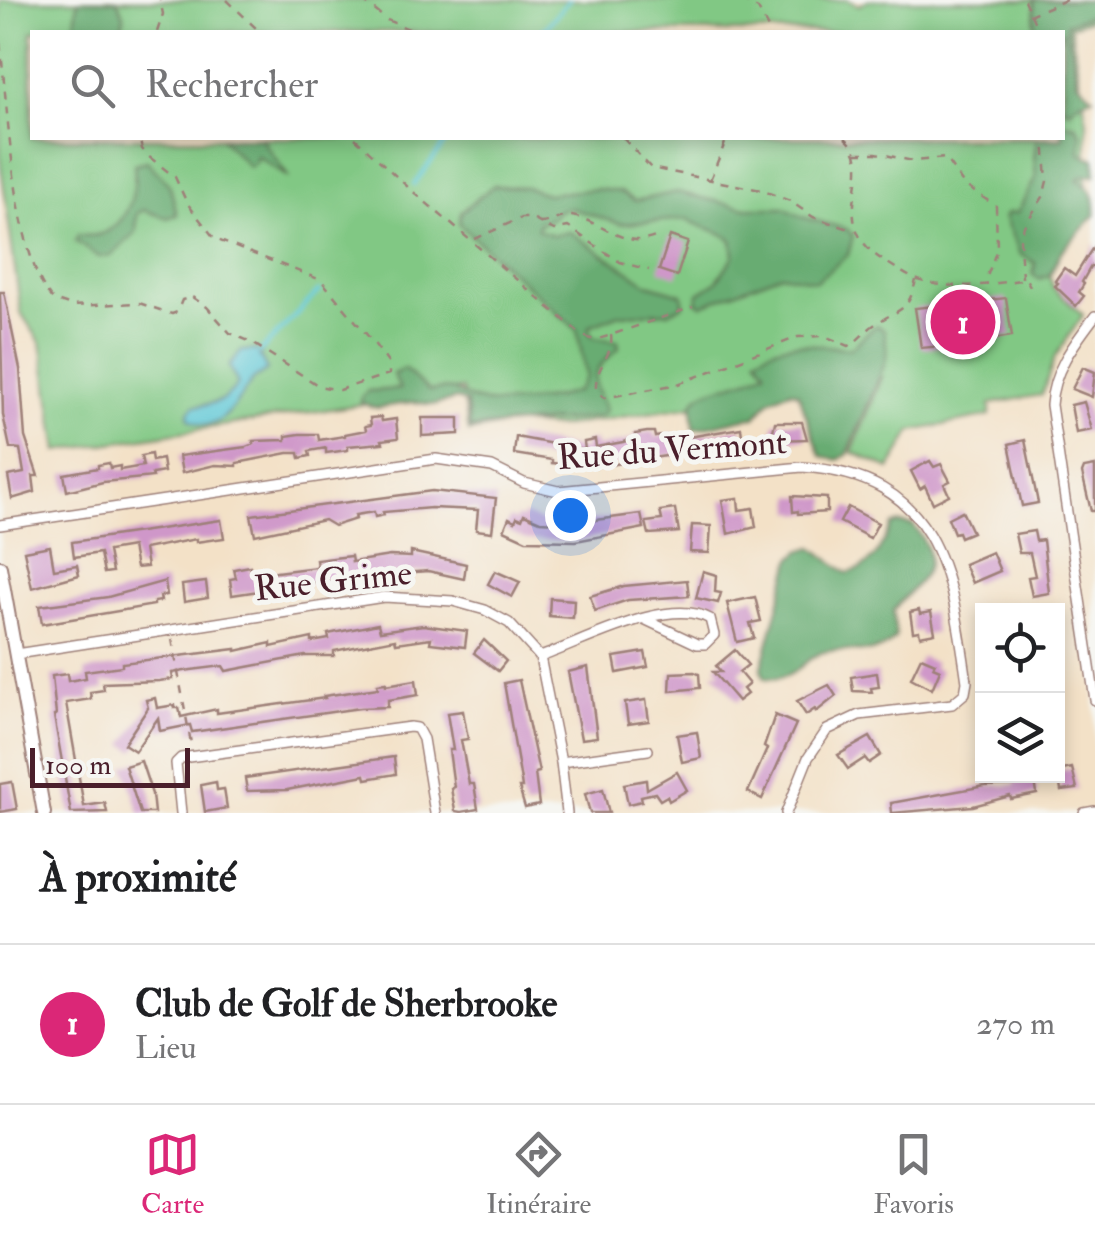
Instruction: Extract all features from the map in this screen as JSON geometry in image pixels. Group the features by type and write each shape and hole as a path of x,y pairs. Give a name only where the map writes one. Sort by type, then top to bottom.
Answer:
{"street":[{"path":"1095,316 1061,365 1050,405 1092,657 1095,700"},
{"name":"Rue du Vermont","path":"0,525 436,459 492,467 524,484 558,491 802,467 861,478 897,499 933,538 944,562 957,614 967,682 965,692 952,704 859,715 827,730 808,758 786,813"},
{"path":"0,567 44,813"},
{"name":"Rue Grime","path":"16,654 384,597 420,597 484,610 509,623 540,658"},
{"path":"566,813 540,658 614,626 644,619 693,612 710,619 714,635 705,644 697,644 644,619"},
{"path":"181,813 176,764 181,758 410,726 417,728 424,739 434,813"},
{"path":"560,762 648,750"},
{"path":"1084,813 1095,811"}],"path":[{"path":"158,30 164,14 160,0"},
{"path":"227,0 258,30"},
{"path":"362,0 388,20 411,30"},
{"path":"741,0 758,10 769,30"},
{"path":"1024,0 1037,30"},
{"path":"1029,15 1066,0"},
{"path":"0,43 24,237 35,272 54,300 72,306 140,304 172,314 182,300 192,297 208,307 230,333 319,386 339,390 389,374 389,364 373,342 320,280 214,238 187,204 175,176 148,156 140,140"},
{"path":"357,140 583,336 594,340 693,307"},
{"path":"625,140 650,168 777,195 813,218 856,232 878,257 916,280 985,284 1022,280 1029,281 1030,286"},
{"path":"710,181 726,140"},
{"path":"846,140 856,153 859,165 853,205 856,232"},
{"path":"1022,280 1020,239 1043,197 1047,181 1044,140"},
{"path":"856,153 876,152 913,161 945,158 964,185 996,206 997,249 985,284"},
{"path":"539,223 572,216 630,240 657,236"},
{"path":"473,240 521,218 554,230 568,227 620,262 648,270"},
{"path":"612,335 610,350 595,382 600,395 610,398 678,384 798,337 824,336 849,346 872,326 906,308 916,280"},
{"path":"171,629 193,756"}],"green space":[{"path":"0,0 847,0 859,5 868,0 1095,0 1095,18 1070,26 1087,121 1086,196 1048,273 1054,289 1083,315 1055,357 1042,395 990,404 990,416 912,431 890,469 852,452 882,377 557,427 514,423 469,432 462,389 58,451 41,343 21,313 0,160"},
{"path":"78,0 117,0 124,16 121,30 74,30"},
{"path":"1034,0 1095,0 1095,14 1066,26 1077,81 1093,96 1070,110 1065,108 1065,30 1035,30"},
{"path":"1065,123 1076,125 1081,135 1080,154 1095,159 1095,175 1078,180 1092,194 1095,215 1061,252 1050,275 1039,279 1033,275 1035,263 1020,254 1004,217 1017,213 1036,177 1037,140 1065,140"},
{"path":"223,140 262,140 289,178 257,156 249,167"},
{"path":"147,161 170,186 177,215 167,218 143,210 137,214 136,232 111,256 99,257 75,241 78,235 105,232 116,225 133,192 134,164"},
{"path":"493,186 526,187 547,194 598,189 621,192 635,201 677,192 746,208 784,208 847,229 853,236 848,255 816,281 781,274 702,305 697,302 699,293 716,282 734,256 732,240 727,236 687,219 621,224 570,208 560,210 539,223 538,230 553,235 570,232 648,284 682,294 684,305 669,312 620,314 589,326 594,338 618,341 619,348 596,375 597,390 606,410 601,416 470,429 467,403 457,399 434,405 413,402 377,408 361,403 368,391 400,389 393,374 404,369 429,391 454,390 473,400 492,403 530,401 577,391 586,376 577,330 459,224 461,212"},
{"path":"876,325 884,330 885,363 848,454 838,460 821,456 798,393 791,390 770,400 755,417 694,429 692,407 697,398 766,370 757,357 769,350 792,344 851,348"},
{"path":"892,525 913,525 928,552 928,563 919,581 893,611 896,637 873,651 820,653 786,676 765,678 761,670 791,560 800,551 813,547 847,573 856,570 875,556"}],"water":[{"path":"242,351 262,353 259,355 267,370 253,380 227,414 211,424 189,419 194,406 214,403 229,395 238,384 229,366"}],"building":[{"path":"670,236 688,242 677,276 659,270"},
{"path":"1095,244 1095,269 1091,266 1082,282 1079,292 1084,296 1076,306 1055,286 1055,281 1064,268 1075,276"},
{"path":"0,292 4,292 20,369 25,437 38,476 33,476 35,492 12,499 8,476 24,473 20,449 10,448 3,415"},
{"path":"1006,298 1012,336 968,343 970,352 956,354 955,345 921,348 915,308"},
{"path":"1083,367 1095,372 1092,397 1072,389"},
{"path":"1084,402 1092,430 1076,433 1071,405"},
{"path":"381,417 382,421 396,419 398,438 348,446 348,450 309,451 310,456 300,458 299,453 288,453 237,466 215,465 182,473 179,456 246,447 253,441 286,440 286,436 300,434 318,434 319,440 345,436 366,430 365,426 371,425 370,418"},
{"path":"422,418 459,418 459,434 422,436"},
{"path":"775,422 802,422 807,439 776,440 776,435 772,436"},
{"path":"741,428 740,448 597,467 552,463 514,454 516,437 585,450 584,442 595,440 596,447 647,432 654,432 655,437 676,434 677,439"},
{"path":"1025,440 1038,503 1022,506 1009,444"},
{"path":"151,454 152,461 162,459 164,472 67,491 64,474 109,463 110,468 120,466 120,470 143,466 141,456"},
{"path":"930,461 934,467 941,464 950,481 944,484 949,495 933,503 925,486 920,489 911,471"},
{"path":"1095,466 1095,511 1091,511 1082,473 1084,468"},
{"path":"432,491 496,498 492,532 476,530 478,510 431,508 383,512 384,515 375,517 374,512 355,515 356,519 334,526 324,520 255,535 251,515"},
{"path":"792,496 827,498 827,512 793,512"},
{"path":"738,498 739,510 753,508 756,527 728,534 722,500"},
{"path":"848,507 878,523 870,538 840,522"},
{"path":"675,509 679,532 649,534 646,522 662,520 660,511"},
{"path":"962,511 972,532 960,537 948,518"},
{"path":"524,514 540,521 573,523 641,514 644,528 576,541 526,540 504,530 509,518 515,521"},
{"path":"221,520 224,538 144,549 147,567 136,568 132,547 108,551 112,572 104,573 100,553 74,557 72,542"},
{"path":"692,525 711,526 709,553 690,552"},
{"path":"1034,531 1036,541 1043,540 1049,593 1032,596 1028,577 1035,576 1030,553 1019,553 1015,534"},
{"path":"50,546 54,569 77,565 79,575 32,588 24,551"},
{"path":"411,552 466,564 464,579 428,571 378,573 232,595 230,579 236,578 234,569 250,566 252,575 317,567 316,560 351,556 352,562 411,557"},
{"path":"992,552 1000,571 972,583 964,564"},
{"path":"495,571 520,582 512,597 488,584"},
{"path":"703,571 716,575 715,592 721,593 718,603 696,598"},
{"path":"687,580 689,596 628,600 595,611 590,596 624,586"},
{"path":"165,581 167,595 160,596 161,601 154,605 42,624 39,606 108,597"},
{"path":"206,582 208,598 184,602 182,585"},
{"path":"755,597 761,621 750,623 754,638 737,642 727,603"},
{"path":"550,598 574,600 573,618 549,616"},
{"path":"919,610 920,614 931,612 935,633 920,636 919,631 913,632 910,612"},
{"path":"378,624 380,631 423,625 467,631 465,647 430,643 431,638 396,643 395,639 334,651 334,656 305,656 226,671 223,666 191,670 172,673 173,679 159,681 103,683 104,690 90,692 91,699 66,703 84,806 105,803 107,812 71,813 54,716 52,676 67,674 68,681 86,678 85,671 122,663 236,651 271,643 271,647 312,638 312,642 329,639 328,634"},
{"path":"484,640 506,661 498,671 474,653"},
{"path":"735,650 748,665 739,672 749,684 743,689 747,694 738,701 713,672 721,672 716,666"},
{"path":"645,652 648,667 617,673 614,657"},
{"path":"921,657 940,670 932,689 911,678"},
{"path":"588,667 597,737 581,739 568,672"},
{"path":"671,673 699,674 700,688 670,691"},
{"path":"877,673 879,687 871,688 872,692 853,691 851,677"},
{"path":"416,680 418,695 388,700 388,707 192,732 190,725 160,731 158,718 135,751 124,744 148,708 146,700 155,698 157,708 175,705 181,717 217,709 217,713 325,698 378,688 377,684"},
{"path":"519,680 539,772 535,773 539,805 525,808 504,683"},
{"path":"829,685 836,696 806,715 797,701"},
{"path":"646,700 649,721 628,724 625,703"},
{"path":"463,711 468,739 461,740 478,809 461,812 455,811 451,788 454,787 449,750 453,750 447,713"},
{"path":"775,715 796,724 762,799 748,792 767,749 764,747"},
{"path":"697,732 701,758 682,762 677,735"},
{"path":"870,737 881,755 869,763 865,758 848,769 838,755"},
{"path":"394,757 396,774 366,779 365,775 287,790 247,791 245,778"},
{"path":"141,761 154,813 140,813 125,766"},
{"path":"1072,768 1077,789 1061,791 1065,770"},
{"path":"677,772 687,790 669,801 667,796 660,800 655,793 628,804 624,784 646,780 647,789"},
{"path":"12,782 17,809 0,812 0,784"},
{"path":"216,782 217,790 224,789 227,808 205,812 201,785"},
{"path":"1035,783 1037,794 1011,799 1010,796 973,806 892,813 891,803 985,786"},
{"path":"603,789 609,813 590,813 585,794"}],"waterway":[{"path":"544,30 569,0"},
{"path":"414,184 447,140"},
{"path":"260,352 319,291"}],"place":[{"name":"Club de Golf de Sherbrooke","path":"963,322"}]}
